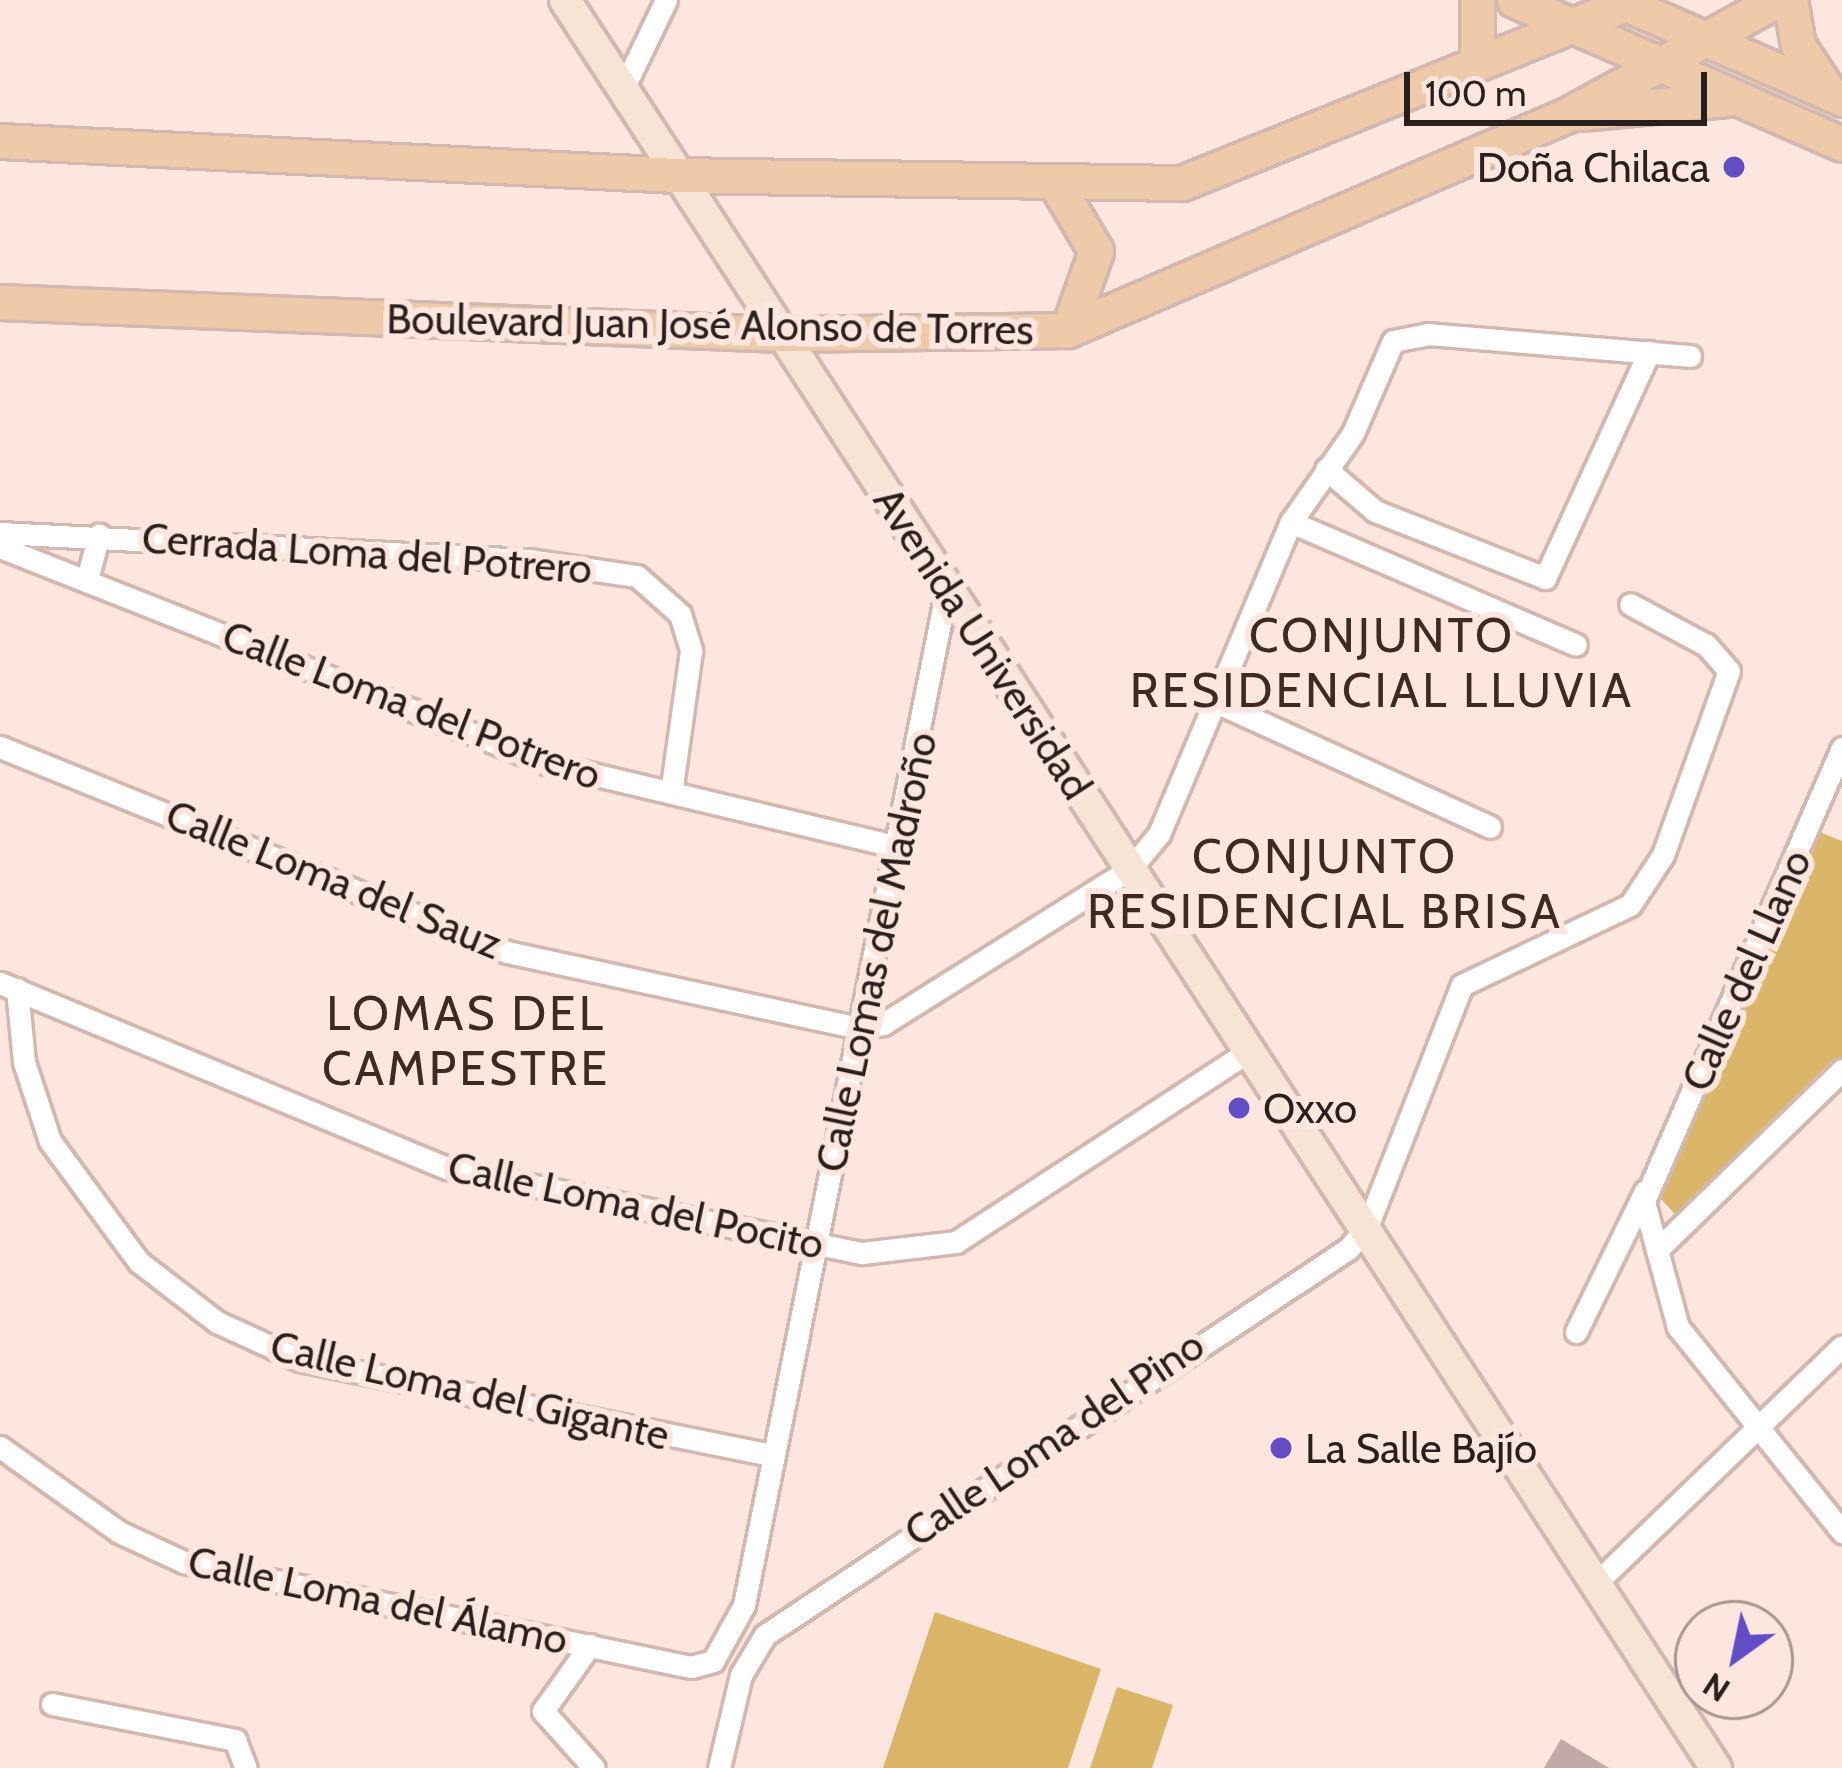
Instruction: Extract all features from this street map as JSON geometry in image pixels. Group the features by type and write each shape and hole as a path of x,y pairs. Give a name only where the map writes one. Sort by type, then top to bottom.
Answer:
{"main road":[{"path":"1477,0 1477,64"},
{"path":"1514,0 1842,144"},
{"name":"Boulevard Juan José Alonso de Torres","path":"0,302 782,334 1069,330 1567,115 1777,0"},
{"path":"1790,0 1798,45 1835,96"},
{"path":"0,141 676,175 1056,184 1215,174 1577,27 1626,1 1835,96"},
{"path":"1567,115 1730,98"},
{"path":"1056,184 1096,251 1069,330"}],"street":[{"name":"Avenida Universidad","path":"565,0 1716,1768"},
{"path":"622,91 666,0"},
{"path":"859,1028 897,1018 1130,869 1159,834 1291,522 1400,338 1690,356"},
{"path":"1326,469 1375,511 1545,578 1649,352"},
{"path":"1291,522 1576,646"},
{"name":"Cerrada Loma del Potrero","path":"0,533 99,535 637,576 680,614 691,651 671,793"},
{"path":"87,579 99,535"},
{"name":"Calle Loma del Potrero","path":"0,547 546,763 903,848"},
{"name":"Calle Lomas del Madroño","path":"713,1661 744,1605 859,1028 903,848 947,587"},
{"path":"1366,1227 1462,986 1601,927 1646,885 1726,692 1724,658 1630,604"},
{"path":"1216,702 1490,827"},
{"name":"Calle Loma del Sauz","path":"0,746 507,952 859,1028"},
{"name":"Calle del Llano","path":"1576,1332 1832,806 1842,748"},
{"name":"Calle Loma del Pocito","path":"9,986 447,1168 816,1244 898,1254 956,1242 1249,1051"},
{"name":"Calle Loma del Gigante","path":"9,986 24,1062 50,1141 139,1262 217,1322 301,1360 773,1455"},
{"path":"1657,1250 1842,1070"},
{"path":"1646,1190 1678,1328 1842,1532"},
{"name":"Calle Loma del Pino","path":"718,1768 749,1659 784,1619 1366,1227"},
{"path":"1594,1585 1842,1346"},
{"name":"Calle Loma del Álamo","path":"0,1447 101,1521 184,1562 590,1645 713,1661"},
{"path":"590,1645 543,1705 594,1768"},
{"path":"52,1704 235,1739 246,1768"}],"shaded area":[{"path":"1817,831 1842,841 1842,1060 1676,1215 1658,1196"},
{"path":"935,1612 1101,1669 1068,1768 883,1768"},
{"path":"1117,1687 1173,1705 1152,1768 1090,1768"}],"building":[{"path":"1561,1739 1609,1768 1544,1768"}],"place":[{"name":"Doña Chilaca","path":"1734,167"},
{"name":"Oxxo","path":"1239,1108"},
{"name":"La Salle Bajío","path":"1281,1448"}],"district":[{"name":"CONJUNTO RESIDENCIAL LLUVIA","path":"1382,662"},
{"name":"CONJUNTO RESIDENCIAL BRISA","path":"1325,884"},
{"name":"LOMAS DEL CAMPESTRE","path":"466,1040"}]}
